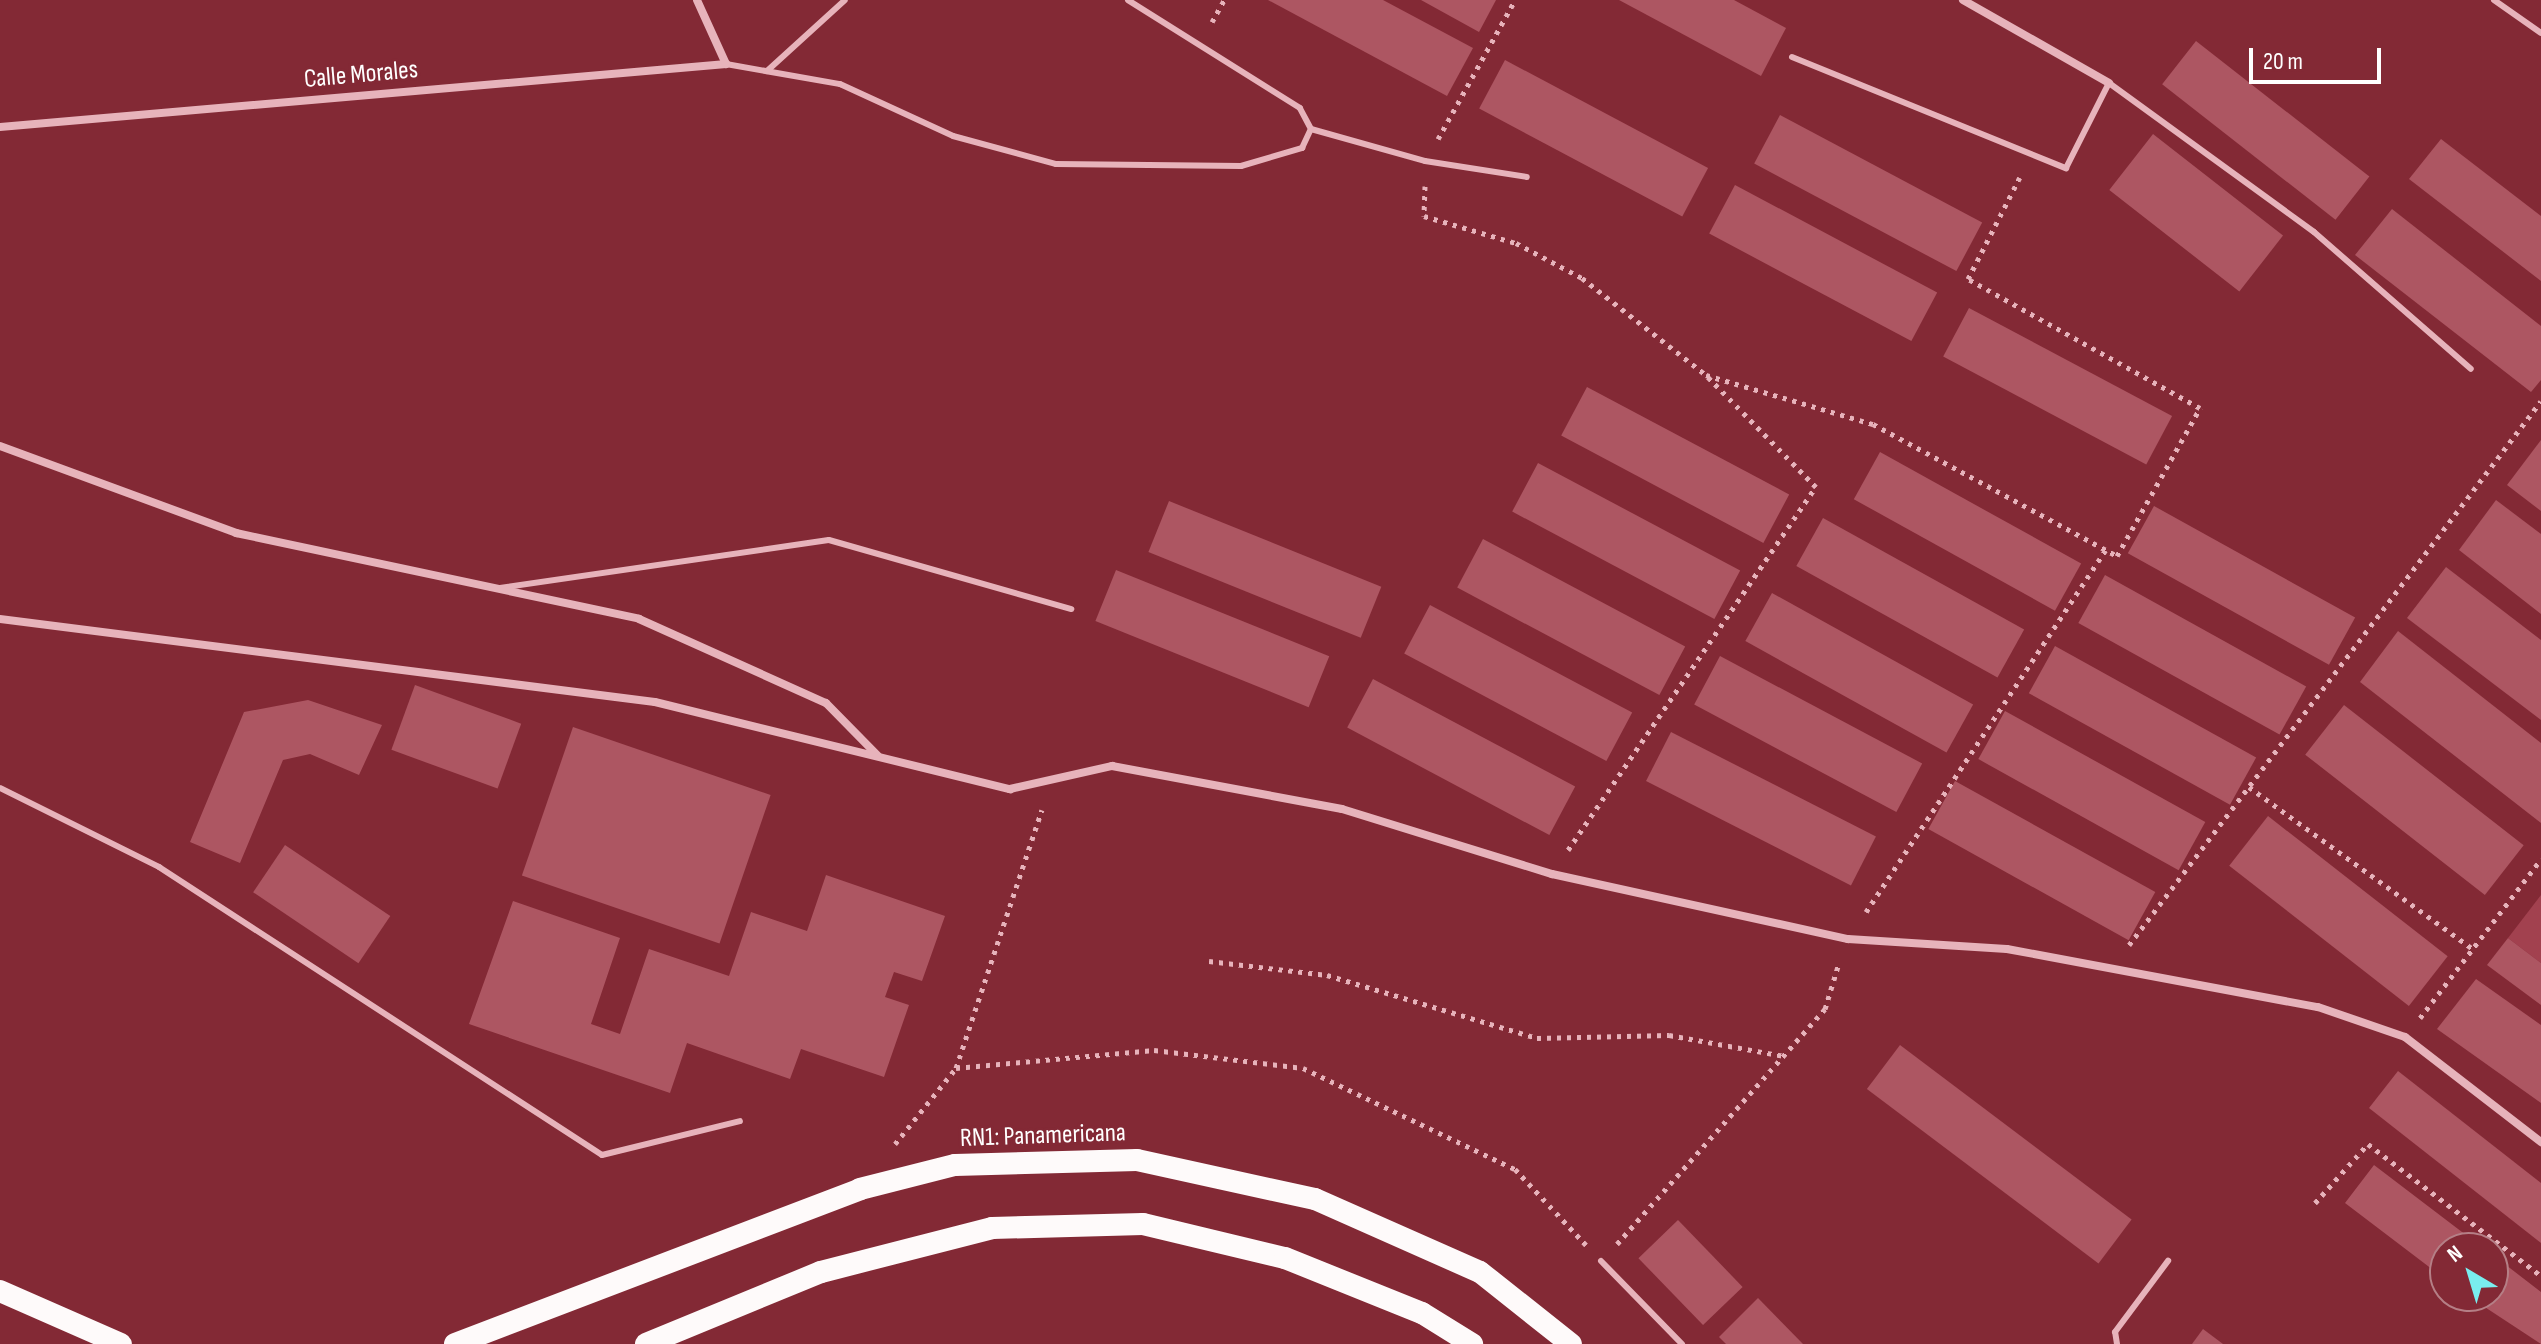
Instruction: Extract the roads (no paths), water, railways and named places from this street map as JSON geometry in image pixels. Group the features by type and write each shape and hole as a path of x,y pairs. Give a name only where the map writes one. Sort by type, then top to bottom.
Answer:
{"highway":[{"name":"RN1: Panamericana","path":"455,1344 860,1189 955,1165 1137,1160 1315,1199 1480,1272 1571,1344"},
{"path":"646,1344 821,1272 992,1228 1143,1224 1285,1258 1422,1313 1472,1344"},
{"path":"0,1291 121,1344"}],"street":[{"path":"697,0 726,64"},
{"path":"1963,0 2109,83"},
{"name":"Calle Morales","path":"0,127 726,64"},
{"path":"0,446 236,533 639,619 757,667 826,703 880,757"},
{"path":"0,619 655,702 1010,789 1112,766 1311,803 1552,874 1848,939 2007,949 2318,1007 2405,1037 2541,1142"}],"lane":[{"path":"767,71 845,0"},
{"path":"1128,0 1300,108 1311,129 1425,161 1527,177"},
{"path":"2494,0 2541,33"},
{"path":"1792,57 2066,168 2109,83 2314,232 2471,369"},
{"path":"726,64 840,84 953,136 1056,164 1241,166 1302,148 1311,129"},
{"path":"496,588 829,540 1071,609"},
{"path":"0,788 159,867 602,1155 740,1121"},
{"path":"1601,1261 1682,1344"},
{"path":"2117,1344 2115,1332 2168,1261"}]}
